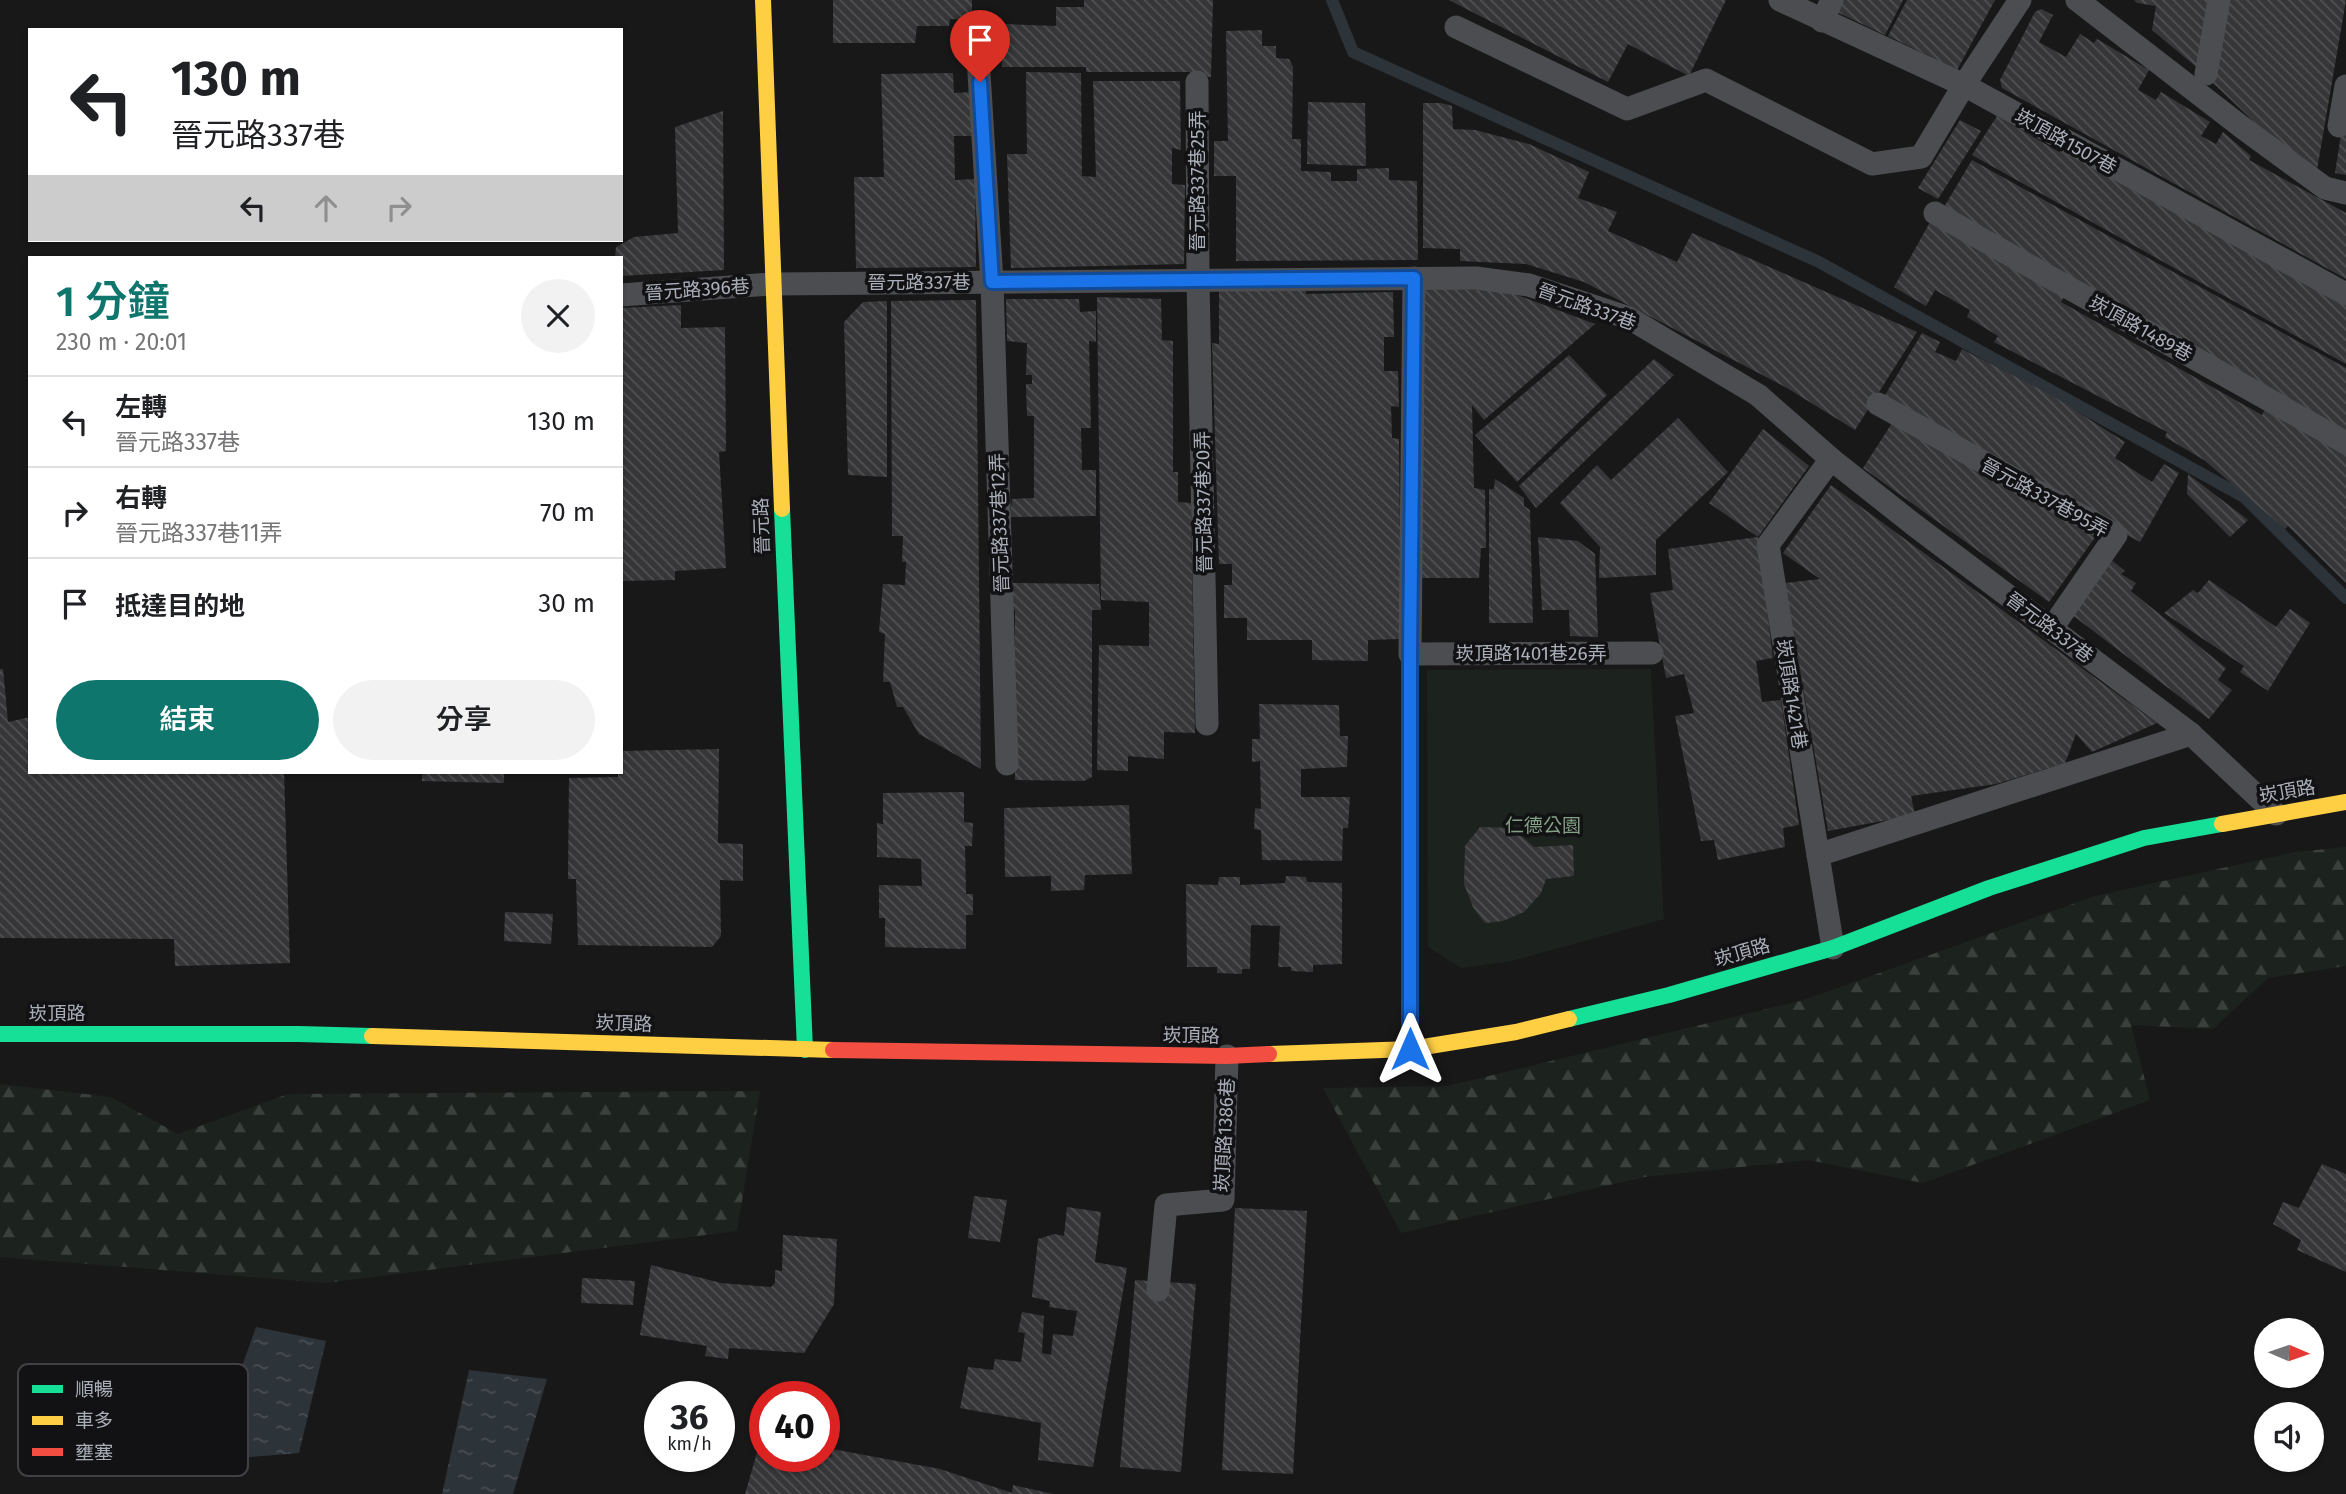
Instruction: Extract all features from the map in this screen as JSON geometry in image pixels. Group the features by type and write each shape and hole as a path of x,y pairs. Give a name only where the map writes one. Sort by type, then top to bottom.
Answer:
{"street":[{"name":"晉元路","path":"763,0 772,284 805,1050"},
{"path":"1410,654 1410,1049"},
{"name":"崁頂路","path":"0,1034 299,1034 805,1050 1227,1056 1410,1049 1516,1032 1669,995 1833,948 1989,888 2144,838 2346,802"}],"lane":[{"name":"崁頂路1507巷","path":"1780,0 1827,10 2346,295"},
{"path":"1456,27 1627,108 1706,80 1872,164 1922,157 1964,85 2020,0"},
{"path":"2077,0 2315,181 2325,188 2346,193"},
{"path":"2206,74 2218,0"},
{"name":"晉元路337巷12弄","path":"978,57 992,282 1007,764"},
{"name":"晉元路337巷25弄","path":"1197,82 1198,280"},
{"path":"2339,126 2346,86"},
{"name":"崁頂路1489巷","path":"1936,213 2346,443"},
{"path":"1410,654 1414,278"},
{"name":"晉元路337巷","path":"772,284 1476,278 1529,285 1629,318 1758,395 1831,459 2191,734 2276,814"},
{"name":"晉元路337巷20弄","path":"1198,280 1207,724"},
{"name":"晉元路396巷","path":"623,295 772,284"},
{"name":"晉元路337巷95弄","path":"1878,404 2116,535 2052,628"},
{"name":"崁頂路1421巷","path":"1831,459 1768,545 1833,948"},
{"name":"崁頂路1401巷26弄","path":"1410,654 1652,653"},
{"path":"1818,855 2191,734"},
{"name":"崁頂路1386巷","path":"1158,1290 1166,1205 1223,1200 1227,1056"}],"green space":[{"name":"仁德公園","path":"1651,669 1664,919 1512,961 1461,968 1428,947 1427,670"},
{"path":"2346,847 2346,966 2268,978 2213,1029 2131,1025 2150,1100 1923,1183 1809,1160 1645,1177 1401,1233 1323,1088 1447,1086 1804,1000 2095,896 2296,852"},
{"path":"0,1084 111,1097 178,1134 288,1094 760,1091 737,1231 326,1283 0,1257"}],"water":[{"path":"256,1327 326,1341 299,1453 248,1457 248,1364 243,1364"},
{"path":"469,1370 547,1379 513,1494 442,1494"}],"building":[{"path":"833,0 972,0 972,20 950,19 949,26 917,26 915,43 833,43"},
{"path":"1084,0 1213,0 1211,77 1190,76 1190,72 1086,72 1086,67 1002,67 1002,24 1056,26 1056,7 1084,7"},
{"path":"1449,0 1726,0 1689,76 1628,44 1608,82"},
{"path":"1843,0 1903,0 1885,35 1837,12"},
{"path":"1907,0 1995,0 1957,70 1888,36"},
{"path":"2134,0 2211,0 2200,70 2152,30 2156,6 2137,3"},
{"path":"2229,0 2346,0 2317,170 2266,133 2213,83"},
{"path":"2041,9 2053,15 2039,42 2066,57 2080,34 2094,43 2097,39 2149,70 2138,90 2156,100 2161,92 2210,122 2201,136 2216,144 2223,132 2251,156 2249,160 2346,213 2346,279 2002,88 2000,80 2035,12"},
{"path":"1262,30 1262,46 1276,46 1276,58 1289,59 1293,67 1292,139 1301,139 1301,171 1331,172 1331,181 1357,181 1357,169 1389,168 1389,180 1417,181 1418,260 1236,261 1236,176 1214,176 1214,141 1228,141 1226,31"},
{"path":"1026,72 1081,73 1082,176 1096,177 1093,81 1180,81 1181,150 1172,148 1172,184 1185,185 1184,264 1011,268 1007,154 1027,154"},
{"path":"953,73 954,93 973,92 974,136 954,136 955,180 975,179 976,267 856,268 854,177 884,177 881,74"},
{"path":"1308,102 1365,103 1366,166 1307,164"},
{"path":"1423,103 1452,106 1453,129 1475,130 1529,144 1589,172 1578,198 1617,212 1608,231 1677,262 1692,233 1917,332 1855,430 1787,388 1584,282 1526,264 1460,261 1460,249 1423,248"},
{"path":"723,111 724,270 623,276 623,256 615,256 616,247 634,237 678,233 675,127"},
{"path":"1997,116 2059,152 2063,146 2346,301 2346,364 1972,155"},
{"path":"1960,120 1981,131 1938,199 1918,188"},
{"path":"2342,128 2346,130 2346,175 2335,173"},
{"path":"1972,160 2346,368 2346,434 1944,207"},
{"path":"1930,222 2064,297 2061,302 2262,415 2267,406 2346,451 2346,583 2288,526 2285,529 2204,460 2165,437 2167,432 1994,342 1998,336 1967,317 1970,310 1935,290 1926,306 1894,287"},
{"path":"1219,288 1306,288 1306,294 1393,292 1394,337 1384,337 1384,371 1398,371 1399,407 1391,406 1392,438 1399,439 1401,639 1368,640 1368,661 1312,660 1312,640 1247,640 1247,618 1224,618 1224,585 1232,585 1232,564 1219,564 1212,343 1219,344"},
{"path":"1420,288 1507,291 1595,324 1484,420 1472,405 1474,488 1485,490 1486,548 1481,548 1479,578 1418,578"},
{"path":"1097,297 1161,299 1162,340 1173,341 1173,472 1178,472 1178,502 1191,503 1195,733 1164,732 1164,759 1128,756 1128,771 1097,770 1099,645 1149,646 1149,602 1101,600"},
{"path":"1006,299 1079,299 1080,312 1096,311 1096,342 1089,341 1091,428 1081,428 1082,470 1096,470 1096,516 1010,517 1012,499 1034,498 1034,416 1027,416 1026,384 1032,384 1032,375 1026,375 1027,343 1007,341"},
{"path":"976,300 981,769 919,734 903,707 897,707 890,682 883,682 885,634 879,632 883,584 905,585 906,562 902,562 903,536 892,536 891,301"},
{"path":"887,301 887,477 848,475 844,322 863,302"},
{"path":"681,305 681,328 725,327 726,451 719,452 726,568 675,571 675,580 623,581 623,308"},
{"path":"1922,333 1940,342 1935,352 1956,361 1962,349 2051,395 2125,442 2115,458 2152,482 2164,464 2179,473 2140,542 1881,402"},
{"path":"1569,355 1607,395 1517,482 1475,435"},
{"path":"1654,359 1674,375 1536,508 1519,486"},
{"path":"1678,418 1728,472 1656,540 1656,575 1599,578 1600,547 1560,503 1597,465 1611,480"},
{"path":"1894,420 2101,529 2049,602 1863,468"},
{"path":"1763,429 1809,466 1758,537 1709,503"},
{"path":"2188,474 2248,520 2230,537 2187,494"},
{"path":"1495,479 1524,498 1524,506 1530,510 1533,623 1489,623 1489,489 1494,489"},
{"path":"1831,485 2157,723 2092,752 2076,734 2065,763 1996,784 1911,796 1915,815 1828,831 1785,583 1820,579 1783,553"},
{"path":"1538,537 1578,541 1595,554 1598,637 1570,636 1569,610 1542,610"},
{"path":"1758,537 1773,658 1756,661 1762,702 1781,700 1799,825 1783,828 1785,847 1718,860 1714,840 1701,841 1675,716 1694,713 1684,674 1666,678 1650,593 1673,590 1668,549"},
{"path":"2110,559 2125,571 2121,574 2136,583 2131,591 2226,668 2218,680 2232,690 2209,719 2071,614"},
{"path":"2209,580 2276,627 2290,609 2310,623 2268,691 2240,672 2244,666 2164,613 2193,590 2198,593"},
{"path":"1010,583 1099,584 1101,610 1092,610 1092,777 1084,781 1015,780 1015,610 1009,611"},
{"path":"0,669 3,669 8,722 28,717 28,774 284,774 290,963 175,966 174,939 0,938"},
{"path":"1259,704 1339,705 1340,736 1348,736 1347,767 1301,769 1301,797 1350,797 1348,828 1343,828 1342,861 1262,860 1261,830 1254,829 1255,808 1261,809 1260,761 1252,762 1252,739 1260,739"},
{"path":"719,749 718,843 743,844 743,881 720,880 721,936 712,947 578,945 576,879 568,879 569,778 618,777 618,774 623,774 623,751"},
{"path":"422,774 504,774 504,783 422,781"},
{"path":"964,792 964,822 973,823 972,846 965,846 966,894 973,894 973,915 966,915 966,949 885,947 885,918 879,918 879,885 922,886 921,859 877,857 877,823 883,824 883,793"},
{"path":"1129,805 1132,874 1085,875 1084,890 1051,891 1051,876 1005,877 1004,808"},
{"path":"1480,827 1512,828 1534,847 1573,845 1574,876 1546,879 1541,893 1524,912 1503,921 1485,923 1473,907 1464,884 1465,846"},
{"path":"1286,876 1306,877 1307,882 1342,883 1342,964 1313,965 1313,972 1291,971 1291,967 1278,967 1280,926 1251,925 1250,969 1242,969 1242,974 1217,973 1217,967 1187,967 1186,884 1218,885 1219,877 1240,877 1240,885 1285,883"},
{"path":"505,912 553,914 551,944 504,941"},
{"path":"2322,1164 2346,1174 2346,1272 2297,1250 2301,1240 2273,1224 2283,1202 2299,1208"},
{"path":"974,1196 1007,1200 1000,1242 968,1238"},
{"path":"1067,1207 1101,1212 1095,1262 1127,1268 1093,1467 1038,1460 1041,1423 960,1408 968,1367 993,1370 995,1359 1021,1362 1025,1333 1018,1332 1022,1312 1044,1316 1042,1353 1051,1355 1053,1334 1073,1336 1077,1311 1049,1307 1050,1301 1032,1297 1038,1239 1054,1234 1064,1236"},
{"path":"1235,1208 1307,1211 1293,1474 1222,1470"},
{"path":"783,1235 837,1239 834,1304 804,1353 729,1348 728,1359 705,1356 707,1346 640,1335 651,1265 721,1283 771,1287 775,1283 775,1270 782,1271"},
{"path":"582,1278 635,1281 633,1305 581,1303"},
{"path":"1135,1280 1196,1284 1181,1472 1120,1467"},
{"path":"840,1450 940,1469 1012,1493 1013,1485 1053,1494 745,1494 751,1472 840,1472"}],"waterway":[{"path":"1332,0 1353,52 1819,262 2244,497 2346,598"}],"traffic: fast":[{"path":"782,509 805,1050"},
{"path":"1569,1019 1669,995 1833,948 1989,888 2144,838 2222,824"},
{"path":"0,1034 372,1036"}],"traffic: slow":[{"path":"763,0 782,509"},
{"path":"1410,654 1411,1049"},
{"path":"2222,824 2346,802"},
{"path":"1269,1054 1411,1049 1516,1032 1569,1019"},
{"path":"372,1036 833,1050"}],"traffic: jam":[{"path":"833,1050 1227,1056 1269,1054"}],"route":[{"path":"980,82 992,282 1414,278 1410,1049"}]}
